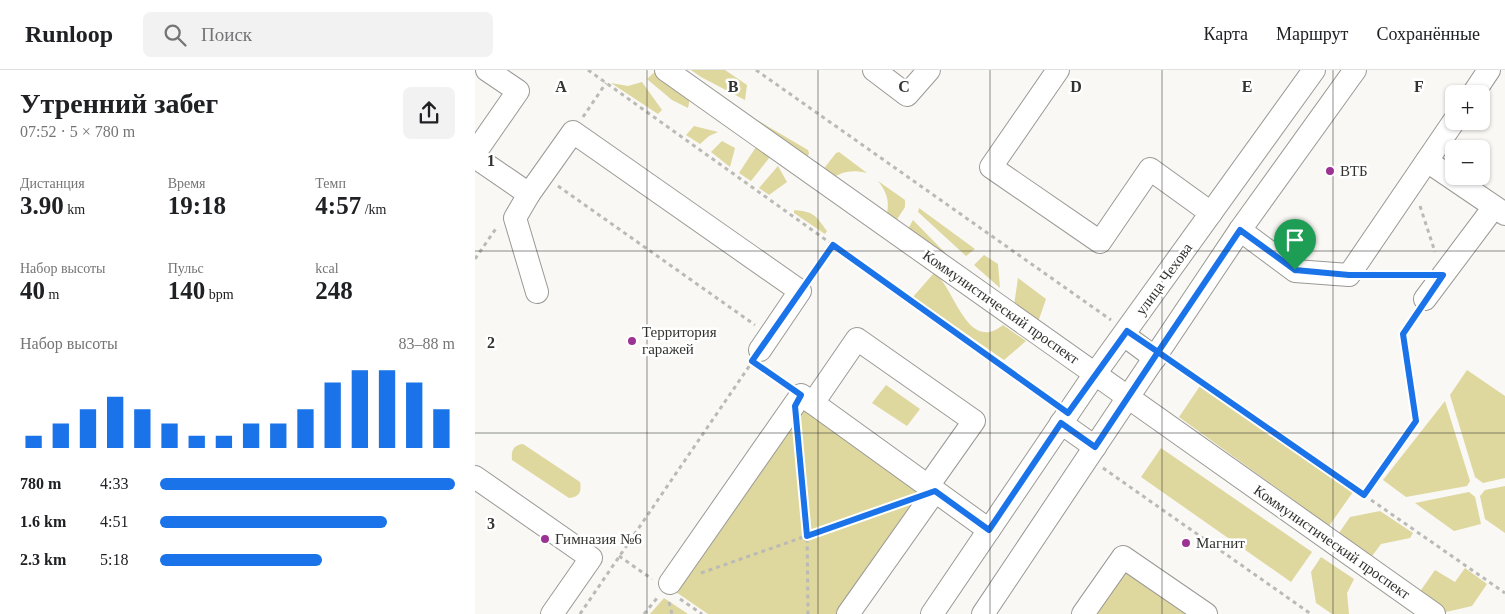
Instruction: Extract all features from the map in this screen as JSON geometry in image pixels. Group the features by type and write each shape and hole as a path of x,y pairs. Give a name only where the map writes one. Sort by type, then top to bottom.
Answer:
{"street":[{"path":"487,70 518,91 476,159 529,194"},
{"name":"Коммунистический проспект","path":"666,70 1434,614"},
{"path":"874,70 907,95 929,70"},
{"path":"1058,70 991,167 1100,242 1150,170 1211,213"},
{"name":"улица Чехова","path":"932,614 1095,374 1314,70"},
{"path":"983,614 1096,456 1128,397 1240,230 1355,70"},
{"path":"1479,85 1489,70"},
{"path":"1240,230 1295,270 1349,275 1448,130"},
{"path":"537,292 515,218 529,194 573,132 800,291 761,349"},
{"path":"1425,299 1443,275 1499,210 1427,161"},
{"path":"1125,333 1157,355"},
{"path":"670,584 803,402 857,339 974,421 848,614"},
{"path":"803,402 932,488 989,530"},
{"path":"1065,418 1096,456"},
{"path":"475,477 591,558 552,614"},
{"path":"1083,614 1123,557 1206,614"}],"path":[{"path":"588,70 833,245 1065,418"},
{"path":"756,70 1125,333"},
{"path":"573,132 606,83"},
{"path":"543,176 761,349 803,402 808,614"},
{"path":"1349,275 1443,275 1412,182"},
{"path":"800,291 833,245"},
{"path":"1364,495 1416,421 1403,334 1425,299"},
{"path":"580,614 761,349"},
{"path":"1157,355 1505,593"},
{"path":"1096,456 1311,614"},
{"path":"670,584 807,536 932,488"}],"shaded area":[{"path":"657,70 692,86 688,108 672,100 647,79"},
{"path":"691,70 725,70 747,85 745,100 701,77"},
{"path":"642,82 662,110 658,114 611,83 628,86"},
{"path":"757,120 808,150 809,153 805,165 759,126"},
{"path":"694,126 718,132 709,136 700,144 686,135"},
{"path":"722,141 735,148 730,167 711,152"},
{"path":"756,147 770,157 751,181 739,173"},
{"path":"839,152 867,173 845,172 835,176 826,183 819,175 836,153"},
{"path":"778,166 787,182 769,195 759,188"},
{"path":"878,181 905,200 905,207 892,227 884,224 888,202 885,192"},
{"path":"919,208 975,249 966,256 918,212"},
{"path":"794,210 814,215 827,231 825,234 794,213"},
{"path":"913,220 957,265 905,235"},
{"path":"984,255 998,264 1000,288 974,265"},
{"path":"934,273 948,289 959,310 974,328 982,332 992,331 1003,325 1026,341 1004,360 913,297"},
{"path":"1018,278 1046,299 1036,328 1013,312"},
{"path":"1467,370 1505,396 1505,478 1483,483 1475,477 1450,395"},
{"path":"886,385 920,409 907,426 872,403"},
{"path":"1200,386 1353,492 1329,526 1179,417"},
{"path":"803,399 930,491 843,614 708,614 670,588"},
{"path":"1445,401 1470,481 1467,486 1406,497 1383,480"},
{"path":"523,444 580,482 581,489 577,495 569,498 512,460 513,449"},
{"path":"1161,448 1312,552 1291,582 1141,477"},
{"path":"1505,486 1505,533 1485,519 1480,496 1485,490"},
{"path":"1469,492 1475,497 1481,524 1454,531 1415,503"},
{"path":"1380,511 1413,533 1410,538 1381,544 1372,556 1339,533 1350,517"},
{"path":"1321,557 1354,579 1347,593 1349,614 1332,614 1316,603 1311,572"},
{"path":"1465,568 1487,584 1472,606 1446,612 1419,593 1435,570 1455,582"},
{"path":"1125,569 1187,614 1093,614"},
{"path":"664,598 688,614 650,614"}],"place":[{"name":"ВТБ","path":"1330,171"},
{"name":"Территория гаражей","path":"632,341"},
{"name":"Гимназия №6","path":"545,539"},
{"name":"Магнит","path":"1186,543"}],"route":[{"path":"1295,270 1240,230 1158,352 1127,331 1068,413 833,245 752,361 801,395 795,406 807,536 935,491 989,530 1061,423 1095,447 1158,352 1364,495 1416,421 1403,334 1443,275 1349,275 1295,270"}]}
